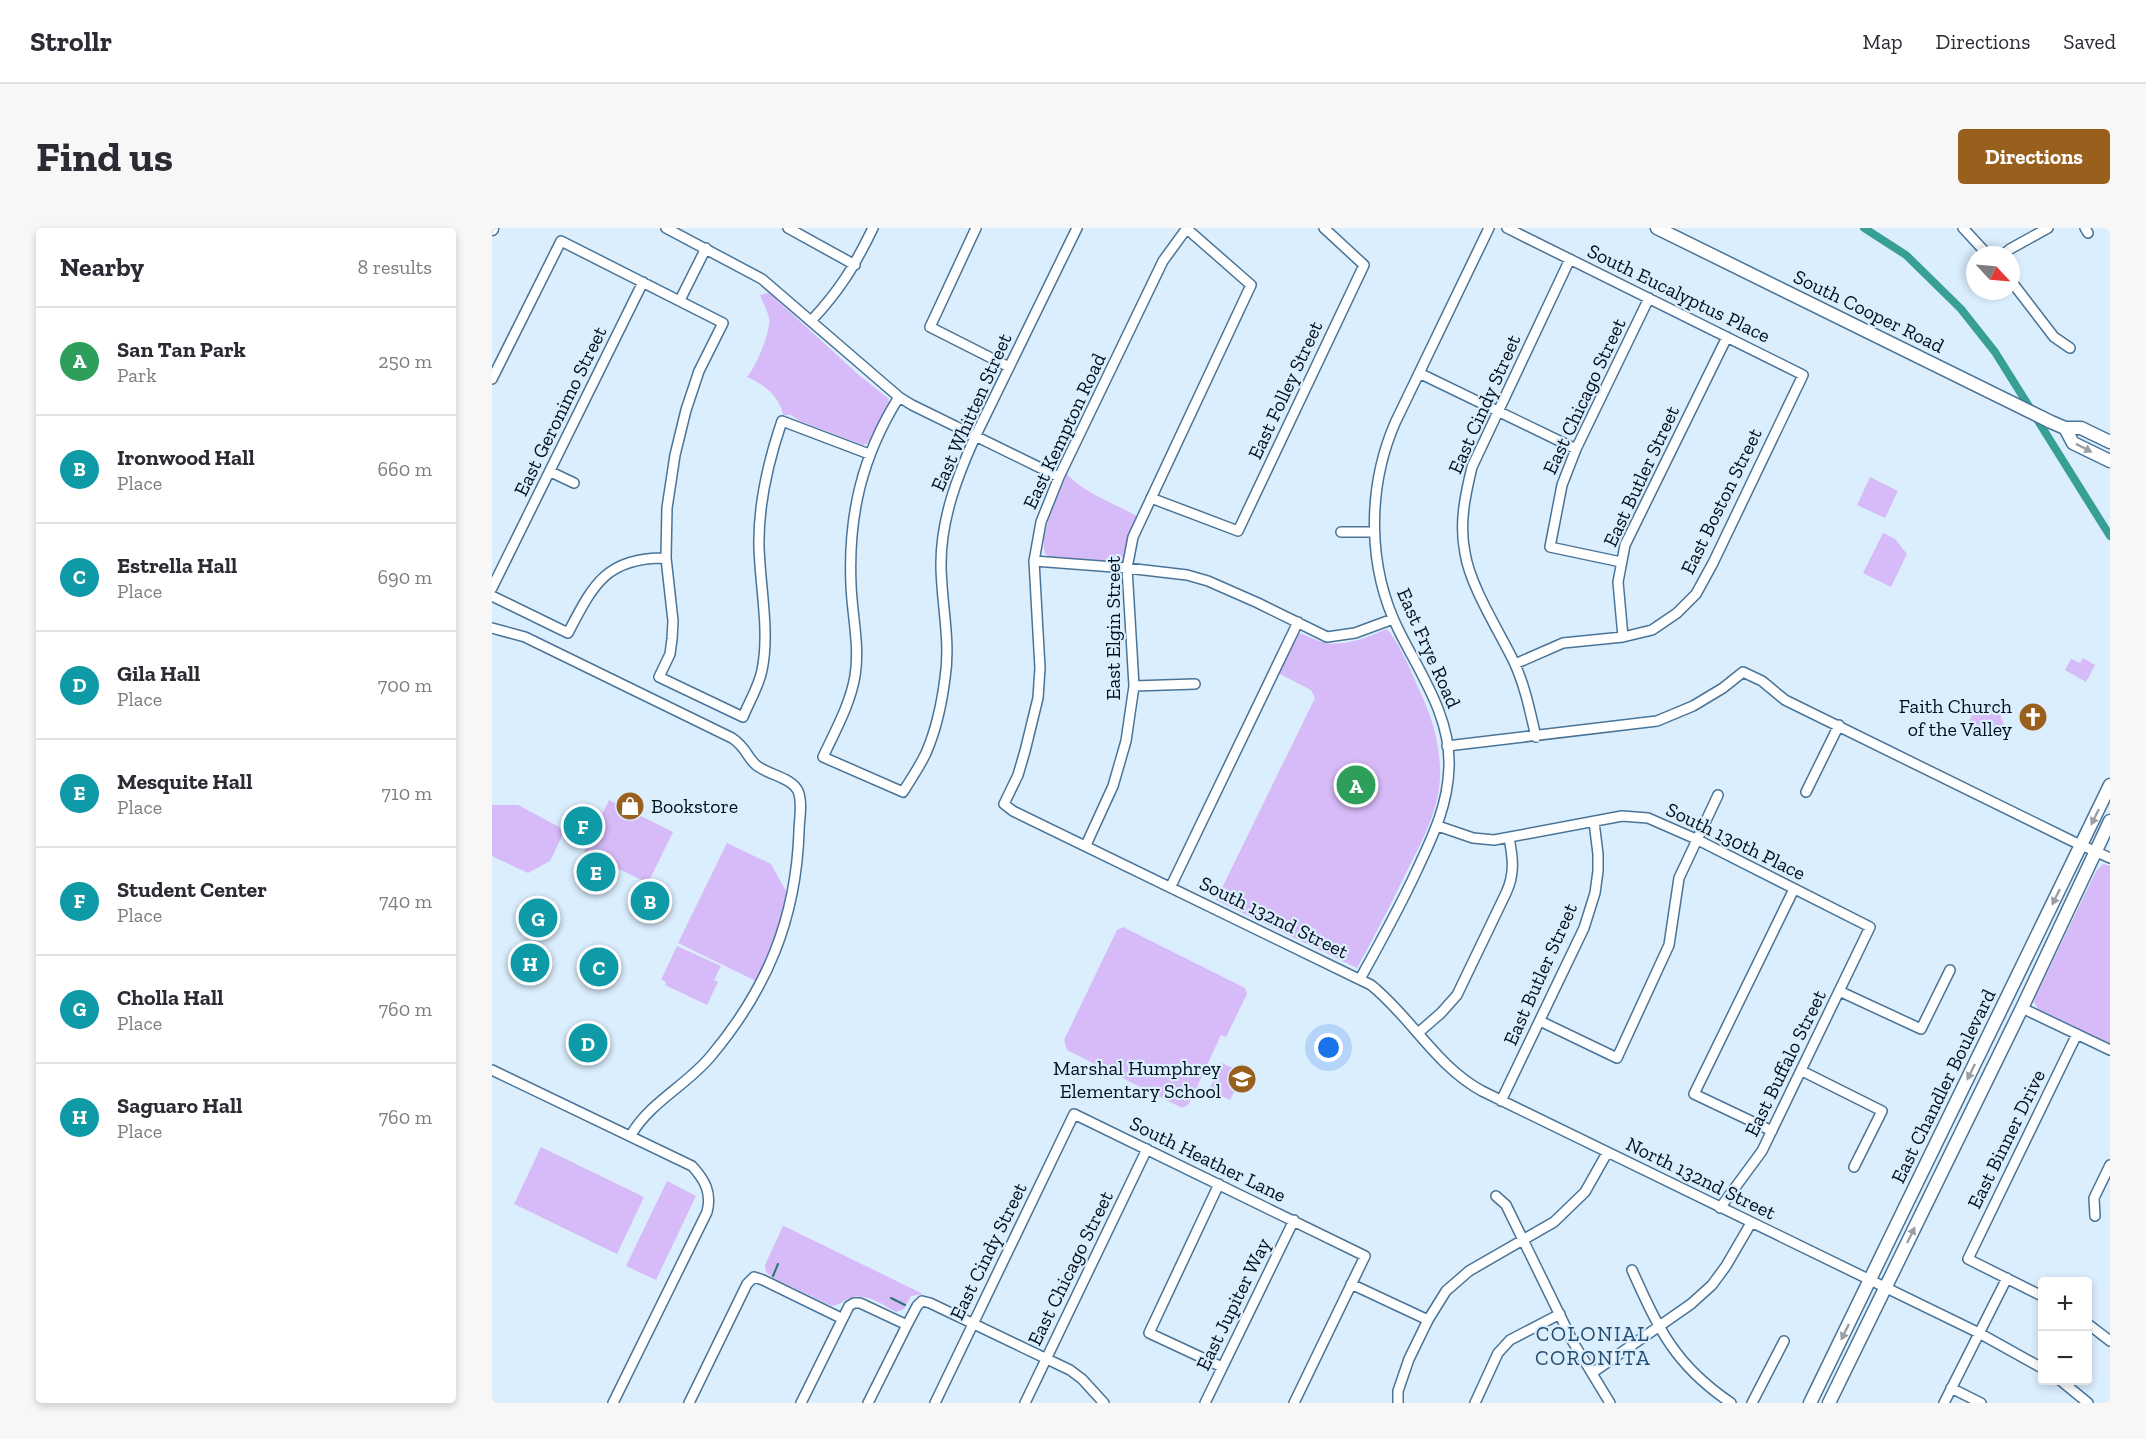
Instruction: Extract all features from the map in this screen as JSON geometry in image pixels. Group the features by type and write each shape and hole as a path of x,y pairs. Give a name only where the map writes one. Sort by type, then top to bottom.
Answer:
{"main road":[{"name":"South Cooper Road","path":"1657,228 2064,428 2081,428 2110,442"},
{"name":"South Cooper Road","path":"2064,428 2073,443 2110,461"},
{"name":"East Chandler Boulevard","path":"1810,1403 2110,785"},
{"name":"East Chandler Boulevard","path":"1829,1403 2022,1008 2110,821"}],"street":[{"path":"666,228 762,279 899,397 1059,477"},
{"path":"788,228 855,265"},
{"path":"811,321 834,297 855,265 873,228"},
{"path":"976,228 930,327 1009,367"},
{"name":"East Whitten Street","path":"869,454 856,501 850,550 856,637 855,676 844,712 823,757 903,792 926,753 946,677 947,649 941,563 943,536 953,491 975,437 1077,228"},
{"name":"East Elgin Street","path":"1086,845 1113,786 1126,741 1134,686 1127,568 1133,537 1251,285 1187,228"},
{"name":"East Kempton Road","path":"1005,804 1025,751 1038,698 1040,668 1034,561 1041,522 1059,477 1163,261 1187,228"},
{"name":"East Folley Street","path":"1151,498 1238,531 1364,265 1324,228"},
{"name":"East Frye Road","path":"1360,979 1403,901 1438,826 1448,783 1449,764 1437,706 1393,619 1379,573 1374,532 1376,495 1382,460 1395,423 1489,228"},
{"name":"South Eucalyptus Place","path":"1507,228 1803,375"},
{"path":"1963,228 1980,246"},
{"path":"2015,246 2048,228"},
{"path":"492,379 561,241 723,323 699,371 680,433 667,508 666,558 673,621 672,639 670,654 659,677 743,717 762,672 765,645 759,546 760,511 770,457 782,421 869,454 882,424 899,397"},
{"path":"680,300 706,248"},
{"name":"East Cindy Street","path":"1536,737 1528,699 1515,664 1472,576 1465,554 1462,526 1464,497 1472,467 1570,259"},
{"name":"East Geronimo Street","path":"492,588 643,282"},
{"path":"2020,293 2054,337 2070,348"},
{"name":"East Chicago Street","path":"1621,562 1550,547 1562,485 1576,449 1649,298"},
{"name":"East Butler Street","path":"1623,637 1618,594 1625,545 1727,337"},
{"path":"1419,373 1576,449"},
{"name":"East Boston Street","path":"1515,664 1563,643 1623,637 1652,630 1677,613 1696,594 1803,375"},
{"path":"551,472 574,483"},
{"path":"1341,532 1374,532"},
{"path":"492,596 568,633 585,600 599,580 620,564 647,558 666,558"},
{"path":"1034,561 1187,575 1208,581 1327,637 1355,633 1393,619"},
{"path":"1171,886 1298,622"},
{"path":"492,628 525,637 722,733 741,744 755,764 793,784 798,792 800,802 798,855 793,894 772,962 738,1022 709,1059 647,1111 631,1136"},
{"path":"1447,746 1657,721 1693,706 1724,688 1743,672 1762,681 1785,700 2110,858"},
{"path":"1134,686 1194,684"},
{"path":"1806,792 1839,726"},
{"path":"1540,1021 1617,1058 1669,945 1679,878 1718,795"},
{"name":"South 132nd Street","path":"1005,804 1013,811 1360,979 1391,1002 1461,1077 1501,1101"},
{"name":"South 130th Place","path":"1438,826 1473,838 1494,840 1622,816 1648,818 1696,839 1870,927"},
{"name":"East Butler Street","path":"1501,1101 1584,928 1589,913 1599,871 1593,822"},
{"path":"1418,1033 1457,995 1511,883 1513,870 1509,838"},
{"path":"1772,1131 1694,1094 1794,889"},
{"name":"East Buffalo Street","path":"1720,1208 1762,1151 1870,927"},
{"path":"1839,991 1921,1029 1950,970"},
{"path":"2022,1008 2110,1050"},
{"name":"East Binner Drive","path":"2007,1278 1968,1259 2077,1034"},
{"path":"492,1070 692,1166 702,1177 709,1190 709,1203 613,1403"},
{"path":"1802,1071 1882,1111 1854,1167"},
{"name":"North 132nd Street","path":"1501,1101 1979,1333 2038,1365"},
{"name":"East Cindy Street","path":"935,1403 1074,1114"},
{"name":"South Heather Lane","path":"1074,1114 1294,1220"},
{"name":"East Chicago Street","path":"1025,1403 1147,1149"},
{"path":"1398,1403 1398,1391 1408,1359 1446,1291 1469,1271 1554,1222 1585,1192 1607,1153"},
{"path":"2095,1216 2094,1198 2110,1165"},
{"path":"1220,1184 1149,1333 1222,1368"},
{"path":"1496,1196 1506,1205 1573,1342 1610,1403"},
{"path":"1294,1220 1365,1256 1294,1403"},
{"name":"East Jupiter Way","path":"1204,1403 1294,1220"},
{"path":"1592,1373 1691,1304 1712,1285 1751,1223"},
{"path":"1632,1270 1671,1348 1707,1387 1731,1403"},
{"path":"689,1403 747,1284 754,1277 841,1318"},
{"path":"1944,1403 2007,1278 2038,1294"},
{"path":"1351,1284 1428,1320"},
{"path":"868,1403 917,1306 922,1301 974,1323 1070,1370 1082,1379 1104,1403"},
{"path":"801,1403 841,1318 849,1306 860,1303 907,1325"},
{"path":"1476,1403 1498,1353 1510,1340 1560,1314"},
{"path":"2092,1327 2110,1341"},
{"path":"1752,1403 1784,1341"},
{"path":"2066,1385 2088,1403"},
{"path":"1952,1388 1981,1403"}],"shaded area":[{"path":"769,293 860,376 888,398 889,403 868,443 863,445 800,421 791,415 783,415 775,396 747,377 768,331 769,318 760,295"},
{"path":"1067,474 1091,493 1137,516 1128,536 1123,563 1046,555 1044,538 1054,503"},
{"path":"1870,477 1898,491 1885,518 1857,505"},
{"path":"1883,533 1895,539 1907,554 1891,587 1863,573"},
{"path":"1387,629 1404,656 1430,715 1438,746 1440,782 1434,810 1424,836 1357,968 1216,900 1315,698 1311,690 1278,673 1299,633 1334,644 1357,640"},
{"path":"2083,658 2095,665 2086,682 2065,670 2071,659 2080,663"},
{"path":"1996,702 2004,725 1998,738 1968,723 1975,709"},
{"path":"609,800 673,832 648,883 584,852"},
{"path":"492,805 518,805 565,830 550,861 528,873 492,856"},
{"path":"727,843 771,864 792,902 760,983 678,943"},
{"path":"2103,864 2110,866 2110,1044 2038,1009 2034,1002 2096,871"},
{"path":"1123,927 1245,988 1247,994 1226,1037 1221,1035 1189,1104 1182,1108 1067,1050 1064,1040 1117,930"},
{"path":"677,946 721,966 714,980 718,982 707,1005 665,985 666,982 661,980"},
{"path":"1222,1063 1244,1073 1230,1100 1209,1090"},
{"path":"541,1147 644,1197 617,1254 514,1204"},
{"path":"667,1181 696,1196 656,1280 626,1266"},
{"path":"783,1226 923,1294 911,1296 904,1309 896,1312 874,1300 862,1297 850,1298 832,1306 773,1278 766,1272 765,1265"}],"waterway":[{"path":"1864,228 1906,255 1961,309 1995,352 2110,536"},
{"path":"773,1276 778,1264"},
{"path":"891,1298 905,1305"}],"place":[{"name":"Faith Church of the Valley","path":"2033,717"},
{"name":"San Tan Park","path":"1356,785"},
{"name":"Bookstore","path":"630,806"},
{"name":"Student Center","path":"583,826"},
{"name":"Mesquite Hall","path":"596,872"},
{"name":"Ironwood Hall","path":"650,901"},
{"name":"Cholla Hall","path":"538,918"},
{"name":"Saguaro Hall","path":"530,963"},
{"name":"Estrella Hall","path":"599,967"},
{"name":"Gila Hall","path":"588,1043"},
{"name":"Marshal Humphrey Elementary School","path":"1242,1079"}],"district":[{"name":"COLONIAL CORONITA","path":"1593,1346"}]}
